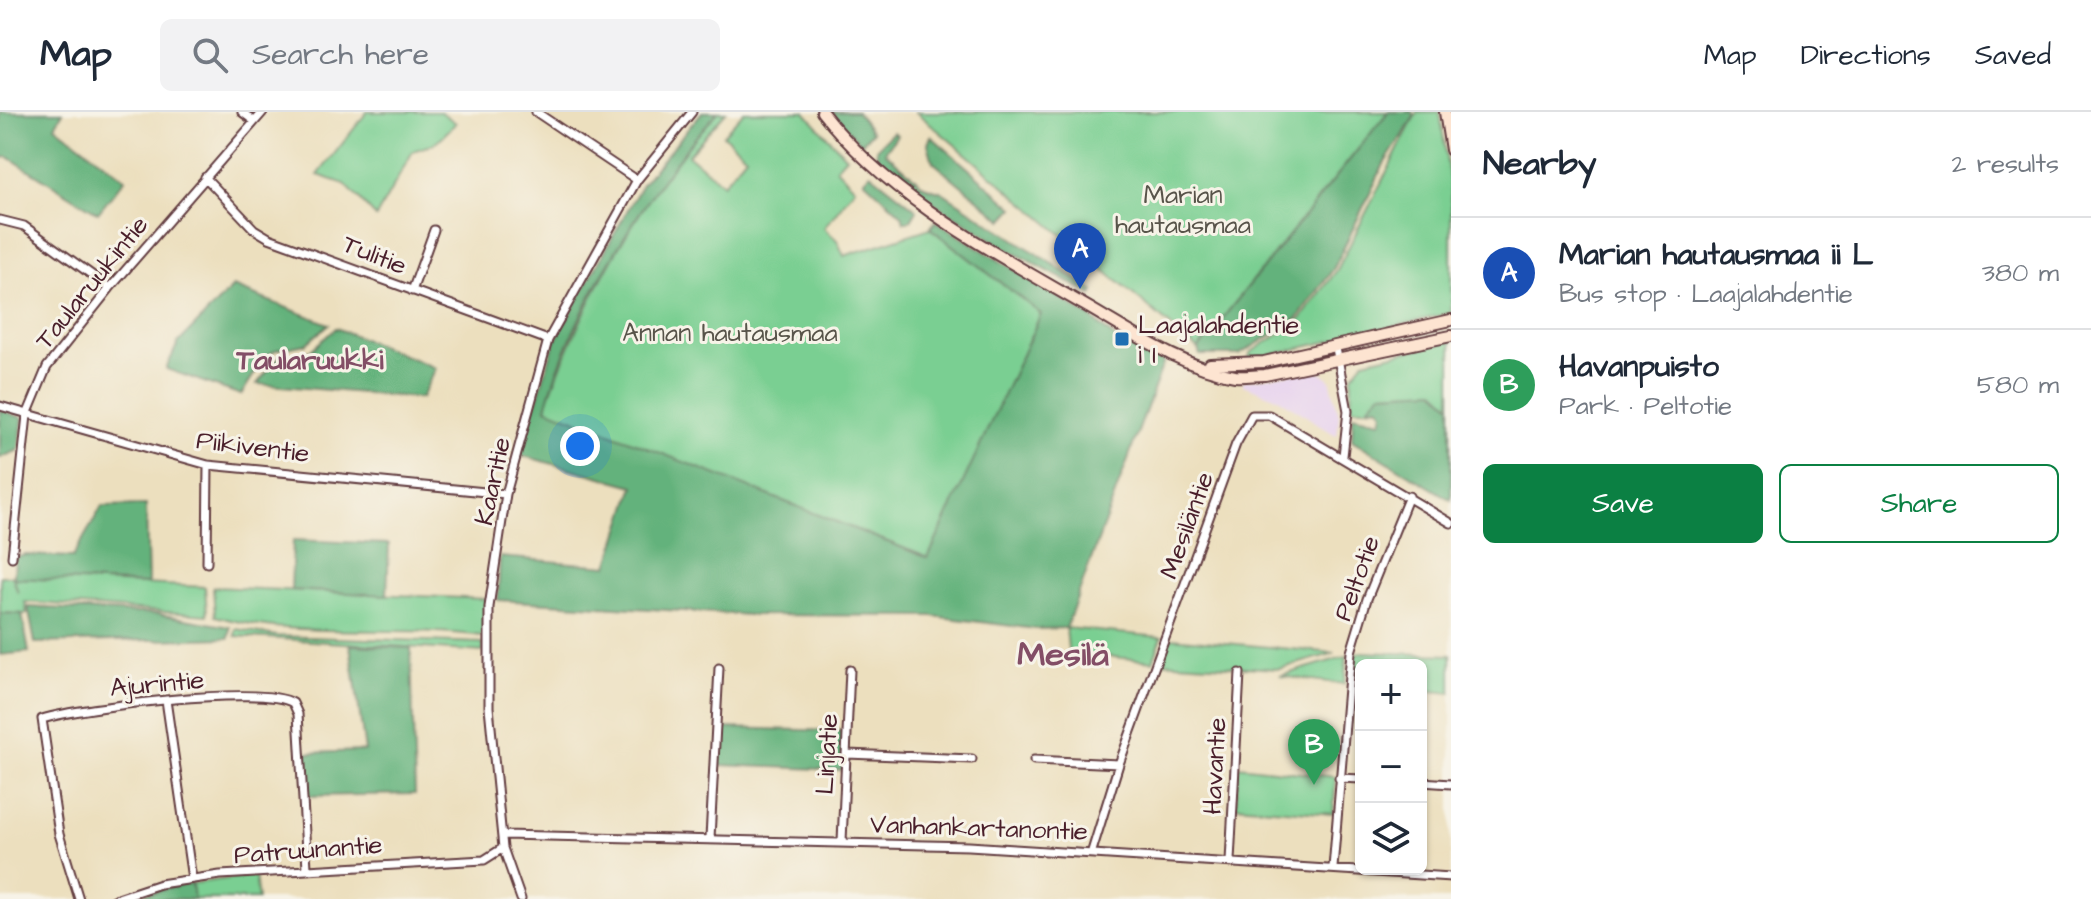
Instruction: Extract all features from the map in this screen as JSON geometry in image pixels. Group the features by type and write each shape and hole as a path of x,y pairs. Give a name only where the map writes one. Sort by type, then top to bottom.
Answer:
{"street":[{"path":"242,112 254,121"},
{"name":"Taularuukintie","path":"12,557 27,415 47,367 110,288 263,112"},
{"path":"536,112 637,180"},
{"name":"Kaaritie","path":"521,899 503,848 489,707 489,607 506,494 548,340 637,180 692,112"},
{"path":"822,112 862,157 925,208 1153,345 1195,364 1239,376 1339,362 1451,336"},
{"path":"1445,112 1451,150"},
{"name":"Tulitie","path":"205,177 254,229 269,238 548,340"},
{"path":"0,220 24,226 110,288"},
{"path":"412,291 434,230"},
{"path":"1195,364 1252,364 1336,348 1451,320"},
{"path":"1336,348 1348,411 1343,456 1451,523"},
{"name":"Piikiventie","path":"0,406 208,465 506,494"},
{"name":"Mesiläntie","path":"1092,851 1119,764 1236,444 1252,415 1269,415 1343,456"},
{"path":"207,563 208,465"},
{"name":"Peltotie","path":"1333,868 1351,652 1367,599 1409,496"},
{"path":"710,838 719,668"},
{"name":"Linjatie","path":"842,841 850,670"},
{"name":"Havantie","path":"1230,861 1240,673"},
{"name":"Ajurintie","path":"79,899 59,834 42,719 166,700 277,697 293,703 298,714 307,868"},
{"path":"166,700 192,879"},
{"path":"847,754 972,759"},
{"path":"1034,760 1119,764"},
{"path":"1339,778 1355,779"},
{"path":"1427,782 1451,784"},
{"name":"Vanhankartanontie","path":"504,835 842,841 1092,851 1451,877"},
{"name":"Patruunantie","path":"115,899 160,884 192,879 307,868 484,860 503,848"}],"shaded area":[{"path":"1318,370 1330,379 1339,415 1337,436 1280,399 1243,385 1243,381"}],"green space":[{"path":"0,112 63,112 55,126 125,179 98,213 8,157 0,158"},
{"path":"367,112 441,112 456,123 436,143 413,151 376,217 345,184 318,175"},
{"path":"702,112 718,112 666,175 616,251 574,331 546,408 928,558 1041,314 930,228 936,221 1093,319 1122,342 1164,361 1066,628 1036,629 932,616 750,615 498,600 500,557 608,566 634,486 520,455 555,341 642,184"},
{"name":"Annan hautausmaa","path":"718,112 726,112 688,155 723,184 746,156 723,135 744,112 805,112 846,157 836,168 855,188 824,228 837,240 844,256 930,228 1041,314 929,558 545,408 578,328 617,251 664,178"},
{"path":"831,112 857,112 872,132 861,144"},
{"name":"Marian hautausmaa","path":"916,112 1388,112 1198,349"},
{"path":"1388,112 1412,112 1414,117 1384,164 1334,268 1298,318 1239,355 1200,355 1198,349"},
{"path":"1417,112 1440,112 1451,192 1451,313 1249,360 1250,353 1300,320 1337,270"},
{"path":"893,132 897,135 885,152 924,186 942,192 1094,291 1092,295 1007,249 918,193 878,161 876,149"},
{"path":"931,136 1014,208 1003,220 933,162 928,144"},
{"path":"870,173 917,210 911,220 904,222 902,215 864,180"},
{"path":"233,287 329,324 306,344 276,350 265,357 241,395 166,369 178,343"},
{"path":"336,328 436,368 421,398 257,384 279,357 310,351"},
{"path":"1451,341 1451,405 1435,390 1381,393 1367,408 1351,408 1352,376 1364,361"},
{"path":"1435,390 1451,405 1451,500 1352,440 1353,415 1381,421 1383,412 1378,406 1367,408 1381,393"},
{"path":"0,410 23,418 19,450 0,458"},
{"path":"146,505 148,584 14,578 15,558 25,555 73,557 102,506"},
{"path":"293,540 389,544 387,595 291,590"},
{"path":"0,576 12,576 18,593 14,578 205,587 207,615 25,602 27,614 0,613"},
{"path":"213,587 486,599 482,636 415,631 314,630 248,623 215,616"},
{"path":"28,607 158,614 230,627 229,638 35,643"},
{"path":"0,613 22,614 29,652 0,655"},
{"path":"1066,628 1162,637 1153,661 1094,655 1069,659"},
{"path":"236,629 277,636 483,643 483,652 235,636"},
{"path":"1171,638 1335,653 1279,669 1160,662"},
{"path":"350,645 411,648 415,794 306,796 304,753 365,751"},
{"path":"1355,654 1451,655 1451,693 1427,691 1427,659 1355,659 1353,685"},
{"path":"1347,656 1344,684 1280,676"},
{"path":"721,728 844,731 842,770 719,765"},
{"path":"1238,766 1336,777 1333,814 1236,806"},
{"path":"255,875 258,899 126,899 160,888"},
{"path":"192,883 194,899 126,899"}],"place":[{"name":"Marian hautausmaa ii L","path":"1080,289"},
{"name":"Laajalahdentie i I","path":"1122,339"},
{"name":"Havanpuisto","path":"1314,785"}],"district":[{"name":"Taularuukki","path":"310,359"},
{"name":"Mesilä","path":"1063,653"}]}
